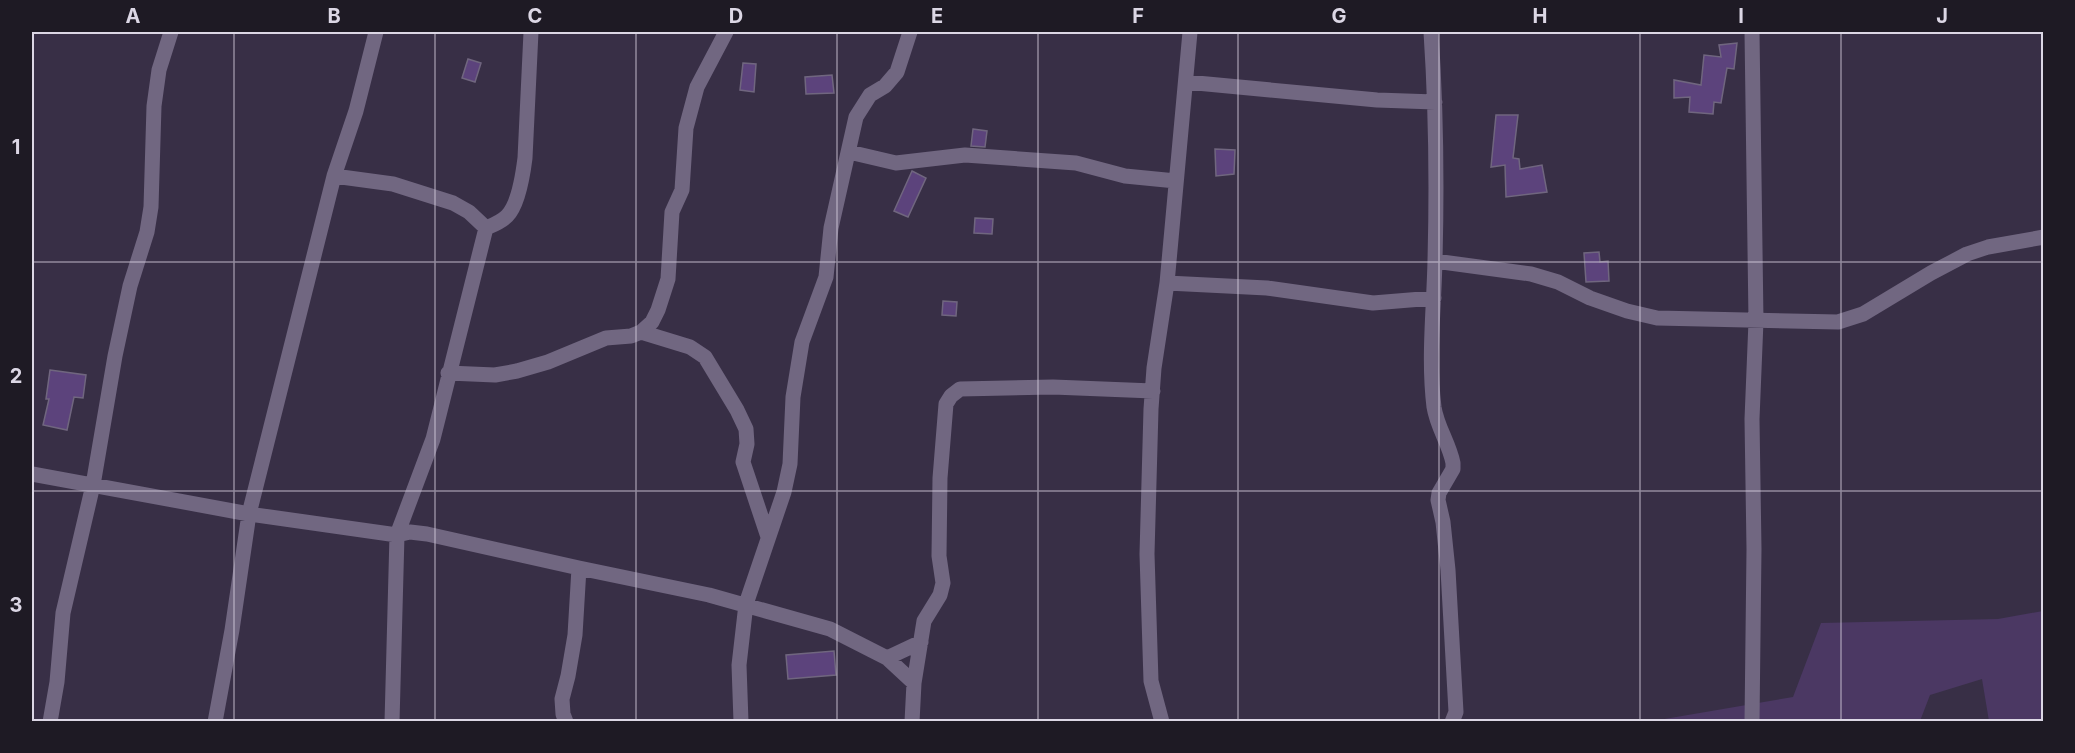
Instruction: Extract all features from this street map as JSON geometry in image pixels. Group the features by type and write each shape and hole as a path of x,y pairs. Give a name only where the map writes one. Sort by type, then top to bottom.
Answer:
{"street":[{"path":"50,722 57,682 63,613 93,485 117,344 130,286 147,232 151,207 154,105 159,70 171,32"},
{"path":"215,722 232,630 249,514 334,176 356,111 376,32"},
{"path":"486,228 499,223 508,215 523,174 531,32"},
{"path":"448,373 495,375 517,371 548,362 606,338 631,336 641,332 652,322 668,279 672,212 682,190 686,128 698,87 726,32"},
{"path":"741,722 739,665 746,604 784,492 790,464 793,397 802,342 826,278 831,228 856,117 870,95 885,86 897,72 908,44 910,32"},
{"path":"1162,722 1151,681 1147,554 1153,391 1167,283 1190,32"},
{"path":"1431,32 1435,102 1435,261 1432,322 1434,405 1436,419 1453,463 1453,469 1439,493 1438,500 1443,522 1448,570 1456,711 1452,722"},
{"path":"1752,32 1756,321 1752,419 1754,549 1752,722"},
{"path":"1186,82 1377,100 1435,102"},
{"path":"849,152 896,163 965,155 1076,163 1125,176 1176,181"},
{"path":"334,176 393,184 453,203 469,212 486,228"},
{"path":"392,722 397,535 433,439 486,228"},
{"path":"1435,261 1531,274 1558,282 1599,302 1657,318 1838,322 1863,314 1967,254 2043,237"},
{"path":"1167,283 1267,288 1373,303 1434,298"},
{"path":"641,332 690,347 705,357 746,429 747,444 743,462 768,537"},
{"path":"912,722 914,683 924,621 940,595 943,584 939,556 940,478 946,404 951,396 960,389 1053,387 1153,391"},
{"path":"32,474 249,514 397,535 410,532 427,534 746,604 830,628 888,658 914,683"},
{"path":"566,722 562,699 575,635 579,568"},
{"path":"888,658 921,642"}],"shaded area":[{"path":"2043,611 2043,721 1989,721 1982,679 1930,695 1920,721 1647,722 1793,697 1821,623 1998,619"}],"building":[{"path":"1737,43 1734,69 1727,68 1721,103 1714,102 1713,114 1689,112 1690,97 1674,98 1674,80 1701,85 1704,55 1721,57 1719,45"},
{"path":"468,59 481,63 475,82 462,78"},
{"path":"743,63 756,64 754,92 740,90"},
{"path":"832,75 834,93 806,94 805,77"},
{"path":"1496,115 1518,115 1513,158 1519,159 1520,169 1542,165 1547,192 1506,197 1505,165 1491,167"},
{"path":"973,129 987,131 985,147 971,146"},
{"path":"1215,149 1235,150 1234,174 1216,176"},
{"path":"912,171 926,178 908,217 894,211"},
{"path":"975,218 993,219 992,234 974,233"},
{"path":"1599,252 1600,262 1608,261 1609,281 1586,282 1584,253"},
{"path":"943,301 957,302 956,316 942,315"},
{"path":"50,370 86,375 83,398 74,397 67,430 43,425 49,399 46,399"},
{"path":"834,651 836,675 788,679 786,655"}]}
